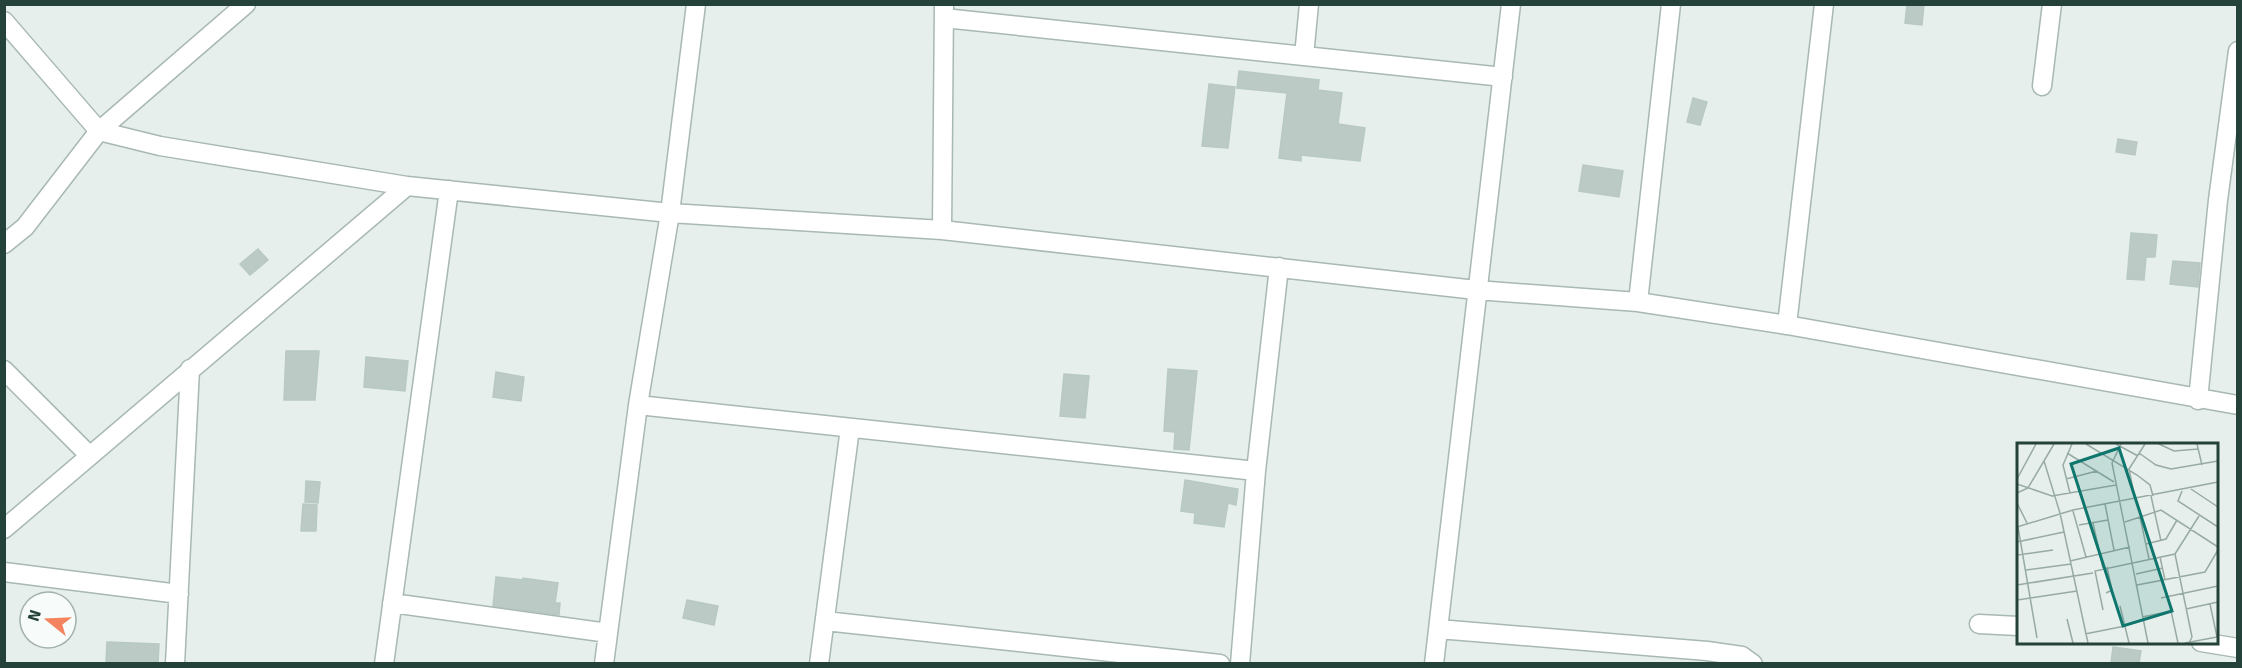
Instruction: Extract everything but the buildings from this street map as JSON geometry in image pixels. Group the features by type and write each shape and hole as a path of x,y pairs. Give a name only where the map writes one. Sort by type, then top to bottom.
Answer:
{"street":[{"path":"4,244 25,227 99,131 246,4"},
{"path":"604,663 638,405 670,213 696,4"},
{"path":"1304,56 1309,4"},
{"path":"1434,663 1511,4"},
{"path":"1638,302 1671,4"},
{"path":"1787,325 1824,4"},
{"path":"2042,86 2052,4"},
{"path":"942,230 944,11 1304,56 1503,77"},
{"path":"4,21 99,131 160,146 407,186 670,213 942,230 1476,290 1638,302 1787,325 2238,405"},
{"path":"2198,399 2218,200 2238,51"},
{"path":"4,529 407,186"},
{"path":"384,663 449,190"},
{"path":"1240,663 1256,471 1279,267"},
{"path":"175,663 190,369"},
{"path":"4,370 90,456"},
{"path":"638,405 1256,471"},
{"path":"819,663 850,428"},
{"path":"4,572 179,594"},
{"path":"392,603 608,633"},
{"path":"825,621 1220,663"},
{"path":"1979,624 2017,626"},
{"path":"1438,629 1707,651 1742,656 1753,663"},
{"path":"2213,644 2238,648"}]}
